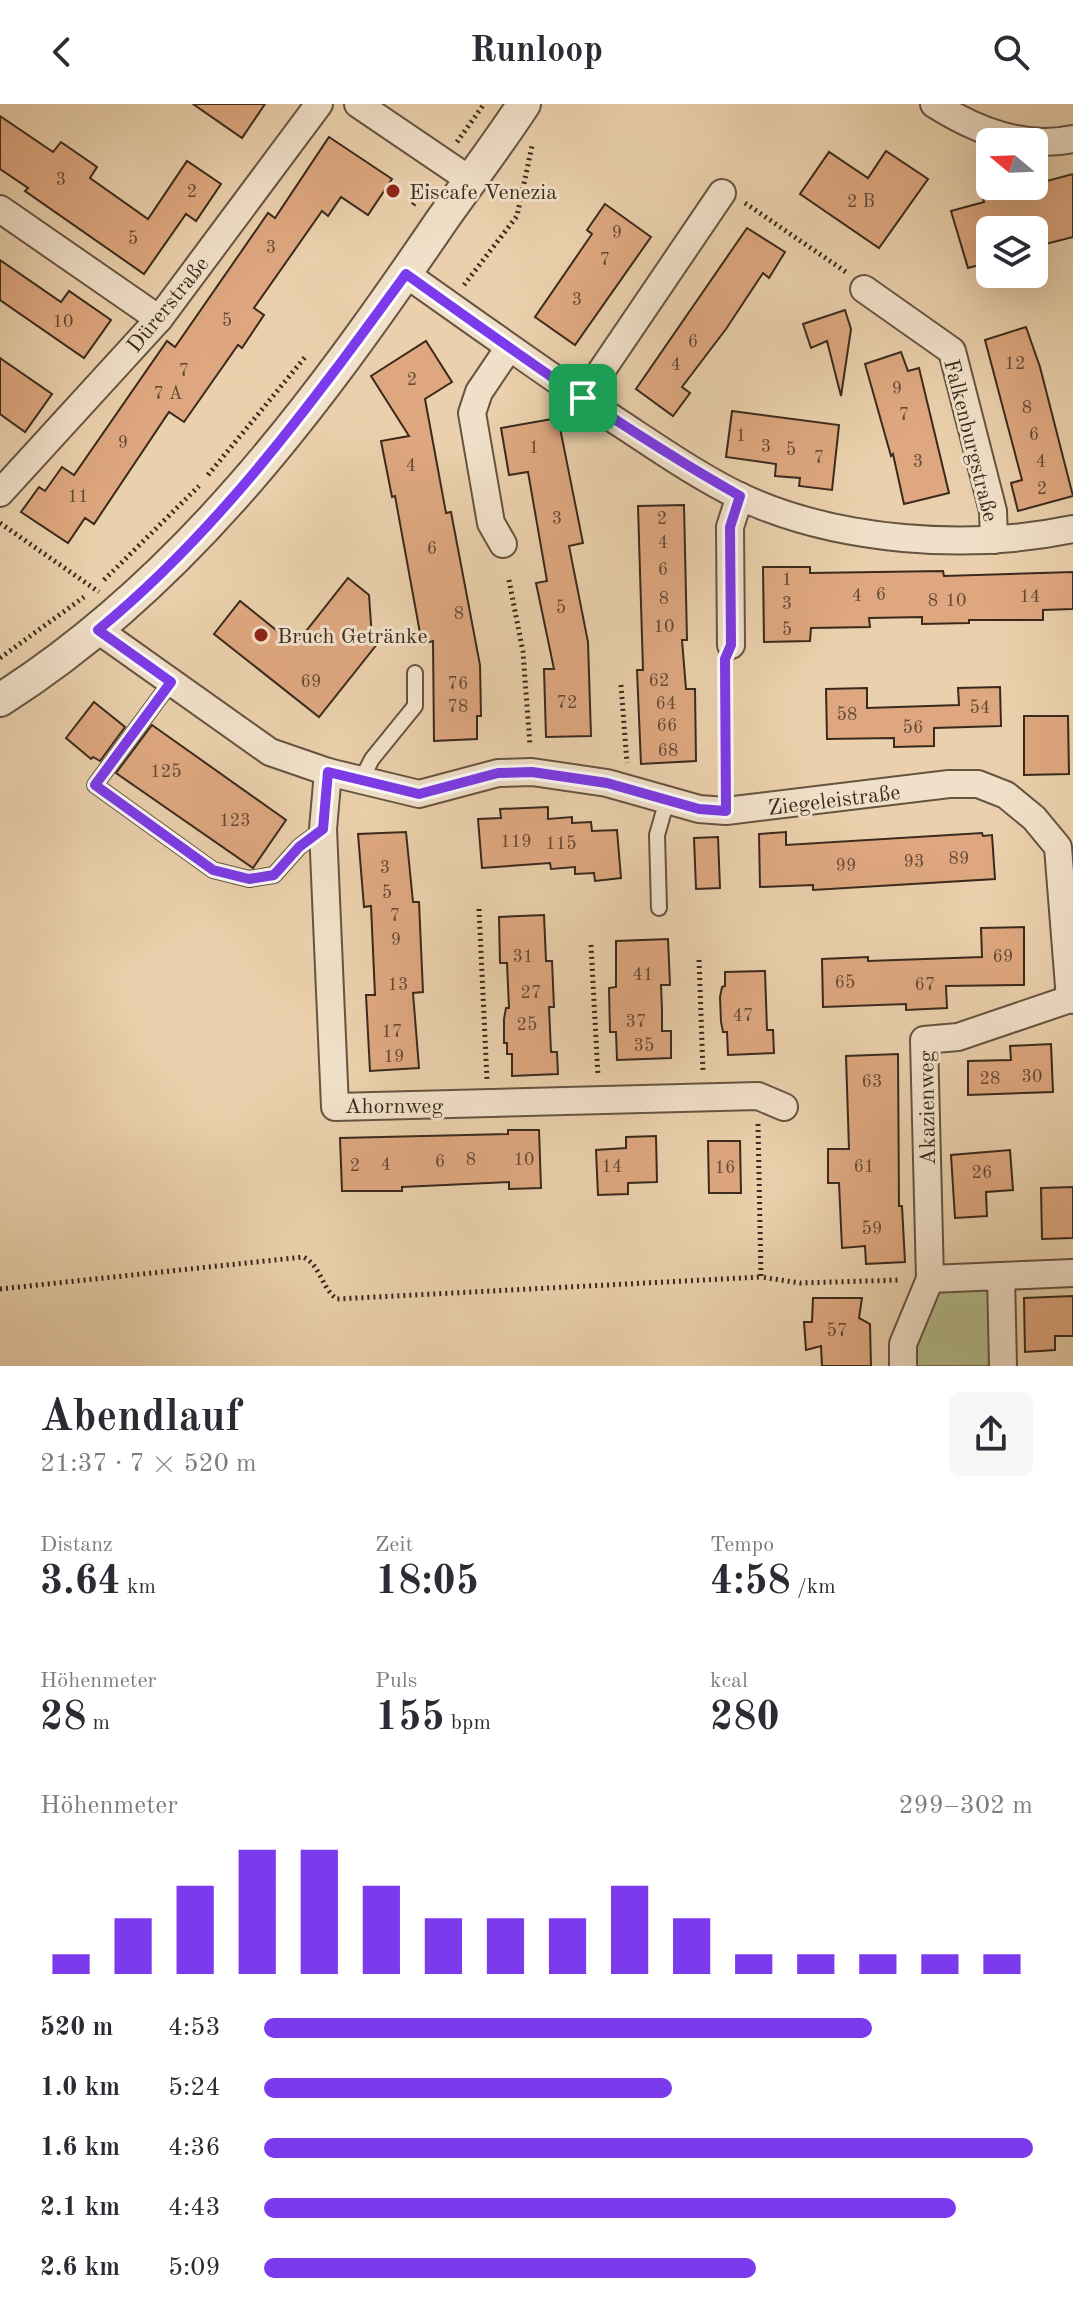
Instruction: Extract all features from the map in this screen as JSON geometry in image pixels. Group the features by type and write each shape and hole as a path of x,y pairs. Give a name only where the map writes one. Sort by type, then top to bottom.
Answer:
{"street":[{"name":"Dürerstraße","path":"0,493 159,319 319,104"},
{"path":"0,700 108,622 205,528 267,458 323,388 406,274 524,104"},
{"path":"934,104 967,125 1002,137 1073,139"},
{"path":"366,106 470,180"},
{"path":"583,398 722,193"},
{"path":"0,209 159,319"},
{"path":"406,274 508,349 672,458 740,496 817,522 937,541 994,540 1073,529"},
{"name":"Falkenburgstraße","path":"864,289 952,351 993,511 994,540"},
{"path":"503,544 491,523 472,413 479,392 508,349"},
{"path":"731,645 730,527 740,496"},
{"name":"Ziegeleistraße","path":"108,622 171,682 270,752 328,772 419,794 498,773 532,772 629,788 699,809 726,811 949,784 978,784 1006,795 1066,839 1072,1000"},
{"name":"Ahornweg","path":"328,772 323,829 335,1107 758,1096 784,1107"},
{"name":"Akazienweg","path":"903,1366 903,1344 930,1279 924,1040 958,1037 1072,1000"},
{"path":"930,1279 1073,1273"},
{"path":"1001,1276 1003,1366"}],"lane":[{"path":"361,780 372,759 415,706 415,673"},
{"path":"171,682 95,785 213,870 249,879 274,875 299,847 323,829"},
{"path":"659,908 657,835 667,800"}],"path":[{"path":"409,211 484,104"},
{"path":"449,304 517,216 534,136"},
{"path":"722,193 744,202 856,279 864,289"},
{"path":"0,658 96,589 205,480 313,347"},
{"path":"0,523 96,589 108,622"},
{"path":"509,580 523,652 532,772"},
{"path":"726,811 725,659 731,645"},
{"path":"621,685 629,788"},
{"path":"479,909 489,1104"},
{"path":"591,945 599,1101"},
{"path":"699,960 704,1098"},
{"path":"758,1096 761,1277"},
{"path":"0,1289 303,1257 312,1261 330,1294 337,1299 761,1277 800,1283 930,1279"}],"green space":[{"path":"935,1281 995,1282 991,1366 917,1366 916,1326"}],"building":[{"path":"193,104 265,104 242,138"},
{"path":"0,116 53,152 61,142 97,167 90,178 148,219 187,161 221,184 196,221 186,214 144,274 25,191 28,188 0,169"},
{"path":"329,137 392,179 368,215 341,197 328,216 322,211 254,308 264,315 242,348 238,345 184,422 169,412 94,524 85,518 68,543 21,512 39,487 45,491 62,467 74,475 167,341 175,347 268,213 275,218"},
{"path":"886,151 928,179 879,248 800,194 829,152 868,178"},
{"path":"1073,174 1073,237 1048,243 1048,216 976,216 976,266 968,268 951,211 984,200 1048,200 1048,181"},
{"path":"605,204 651,237 575,345 535,317 592,234 587,230"},
{"path":"747,228 785,252 769,278 763,273 682,387 690,393 673,416 636,389"},
{"path":"0,260 61,302 69,291 111,320 84,358 0,300"},
{"path":"845,310 851,329 841,396 827,341 811,348 803,324"},
{"path":"1026,327 1040,367 1073,496 1018,511 1011,483 1022,480 985,340"},
{"path":"426,341 452,382 425,399 446,513 451,512 480,665 481,716 477,716 477,739 434,741 433,641 422,644 395,496 392,497 381,441 409,436 371,376"},
{"path":"901,352 908,371 919,368 949,493 904,504 893,454 891,456 865,364"},
{"path":"0,358 52,394 25,432 0,414"},
{"path":"732,411 839,425 832,490 799,486 800,478 775,476 776,464 726,457"},
{"path":"558,418 583,543 569,546 588,642 591,736 546,737 544,669 554,669 536,583 547,581 528,472 509,475 501,428"},
{"path":"684,505 687,640 682,640 686,689 695,689 696,761 641,764 637,670 643,670 638,506"},
{"path":"763,567 810,567 810,573 943,571 944,576 1073,572 1073,609 1043,610 1043,620 969,620 969,623 922,624 922,617 869,618 870,627 811,628 810,641 764,642"},
{"path":"348,578 369,595 372,638 378,643 319,717 214,634 240,601 295,645"},
{"path":"1000,687 1001,726 934,728 934,746 894,747 894,738 827,739 826,689 867,688 867,708 959,705 958,688"},
{"path":"94,702 125,727 100,761 91,759 66,738"},
{"path":"1024,716 1068,716 1069,774 1024,775"},
{"path":"152,725 286,820 253,868 116,773"},
{"path":"548,807 548,819 572,817 572,823 591,822 592,831 617,830 621,878 595,881 594,873 575,874 575,867 551,869 550,863 482,868 478,819 501,818 500,809"},
{"path":"406,832 413,902 419,902 423,992 413,993 419,1068 370,1071 366,995 375,995 371,906 364,907 358,834"},
{"path":"786,832 786,845 982,833 983,836 992,835 995,879 813,890 813,885 760,887 759,834"},
{"path":"718,837 720,888 696,889 694,838"},
{"path":"544,915 546,961 552,961 554,1007 549,1007 551,1052 557,1052 558,1074 512,1076 512,1054 507,1054 507,1043 504,1043 504,1019 506,1008 509,1008 507,963 500,963 499,917"},
{"path":"1024,927 1024,985 946,986 947,1008 906,1010 906,1004 823,1007 822,959 868,957 868,961 982,957 981,928"},
{"path":"668,939 670,985 661,985 662,1031 671,1031 671,1058 617,1060 616,1032 610,1032 609,988 616,987 616,941"},
{"path":"765,971 767,1030 773,1030 774,1053 728,1055 727,1032 723,1032 721,1022 720,997 725,986 725,972"},
{"path":"1051,1044 1053,1092 968,1095 968,1061 1011,1060 1010,1046"},
{"path":"898,1054 899,1206 902,1206 905,1262 866,1264 865,1246 842,1248 839,1183 828,1183 828,1149 849,1149 846,1056"},
{"path":"508,1130 539,1130 541,1188 509,1189 509,1182 402,1187 402,1191 342,1191 340,1138 508,1134"},
{"path":"656,1136 657,1182 628,1183 628,1194 598,1195 596,1150 626,1148 626,1137"},
{"path":"708,1141 740,1141 741,1193 709,1193"},
{"path":"1010,1150 1013,1190 986,1192 987,1216 955,1218 951,1155"},
{"path":"1073,1187 1073,1238 1042,1239 1041,1188"},
{"path":"1073,1296 1073,1336 1055,1336 1055,1350 1025,1352 1024,1298"},
{"path":"813,1298 862,1298 859,1318 870,1324 871,1366 822,1366 821,1346 806,1350 804,1322 812,1322"}],"place":[{"name":"Eiscafe Venezia","path":"393,191"},
{"name":"Bruch Getränke","path":"261,635"}],"route":[{"path":"406,274 508,349 583,398 672,458 740,496 730,527 731,645 725,659 726,811 699,809 607,783 532,772 498,773 419,794 328,772 323,829 299,847 274,875 249,879 213,870 95,785 171,682 98,630 205,528 267,458 323,388 406,274"}]}
